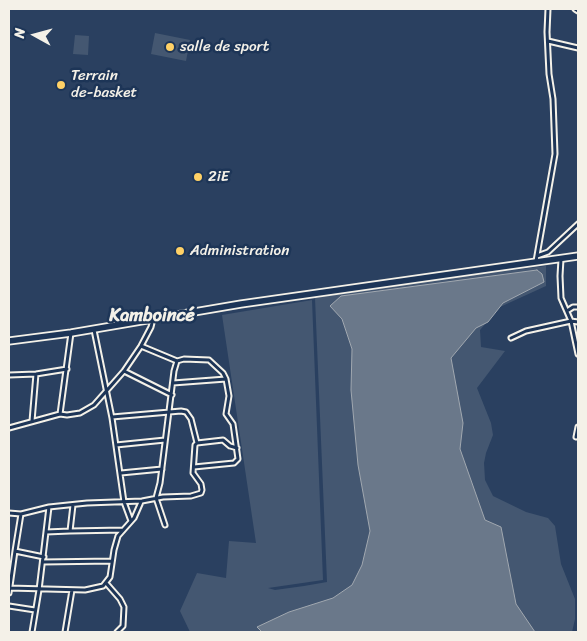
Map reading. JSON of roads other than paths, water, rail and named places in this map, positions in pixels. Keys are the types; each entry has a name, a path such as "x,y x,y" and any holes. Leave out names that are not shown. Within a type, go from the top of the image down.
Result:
{"main road":[{"path":"9,342 537,259 578,256"}],"street":[{"path":"537,259 555,154 553,99 549,74 546,24 548,9"},
{"path":"548,41 578,48"},
{"path":"537,259 548,252 578,224"},
{"path":"561,258 561,298 567,311 578,354"},
{"path":"567,311 578,307"},
{"path":"9,428 60,414 80,413 94,405 124,371 141,346 153,319"},
{"path":"511,338 526,331 578,322"},
{"path":"94,329 112,417 124,502 131,521"},
{"path":"60,414 72,333"},
{"path":"141,346 177,361 184,359 209,360 223,373 226,379 229,396 226,414 233,424 238,459 234,463 194,467"},
{"path":"165,525 156,498 162,469 177,361"},
{"path":"9,375 67,370"},
{"path":"124,371 172,395"},
{"path":"32,421 36,374"},
{"path":"173,383 226,379"},
{"path":"9,513 21,514 49,507 186,497 201,493 202,487 193,475 195,446 197,443 193,423 188,415 182,411 112,417"},
{"path":"576,437 578,427"},
{"path":"116,445 165,440"},
{"path":"197,443 221,440 237,448"},
{"path":"121,473 162,469"},
{"path":"9,588 72,590 92,589 106,584 110,577 115,542 136,516 142,501"},
{"path":"70,531 73,505"},
{"path":"32,632 44,556 49,507"},
{"path":"9,593 21,514"},
{"path":"46,532 123,530"},
{"path":"15,552 44,556"},
{"path":"43,562 112,561"},
{"path":"106,584 120,599 124,607 123,626 117,632"},
{"path":"65,632 72,590"},
{"path":"9,606 35,610"}],"place":[{"name":"salle de sport","path":"170,47"},
{"name":"Terrain de-basket","path":"61,85"},
{"name":"2iE","path":"198,177"},
{"name":"Administration","path":"180,251"}],"district":[{"name":"Kamboincé","path":"152,316"}]}
